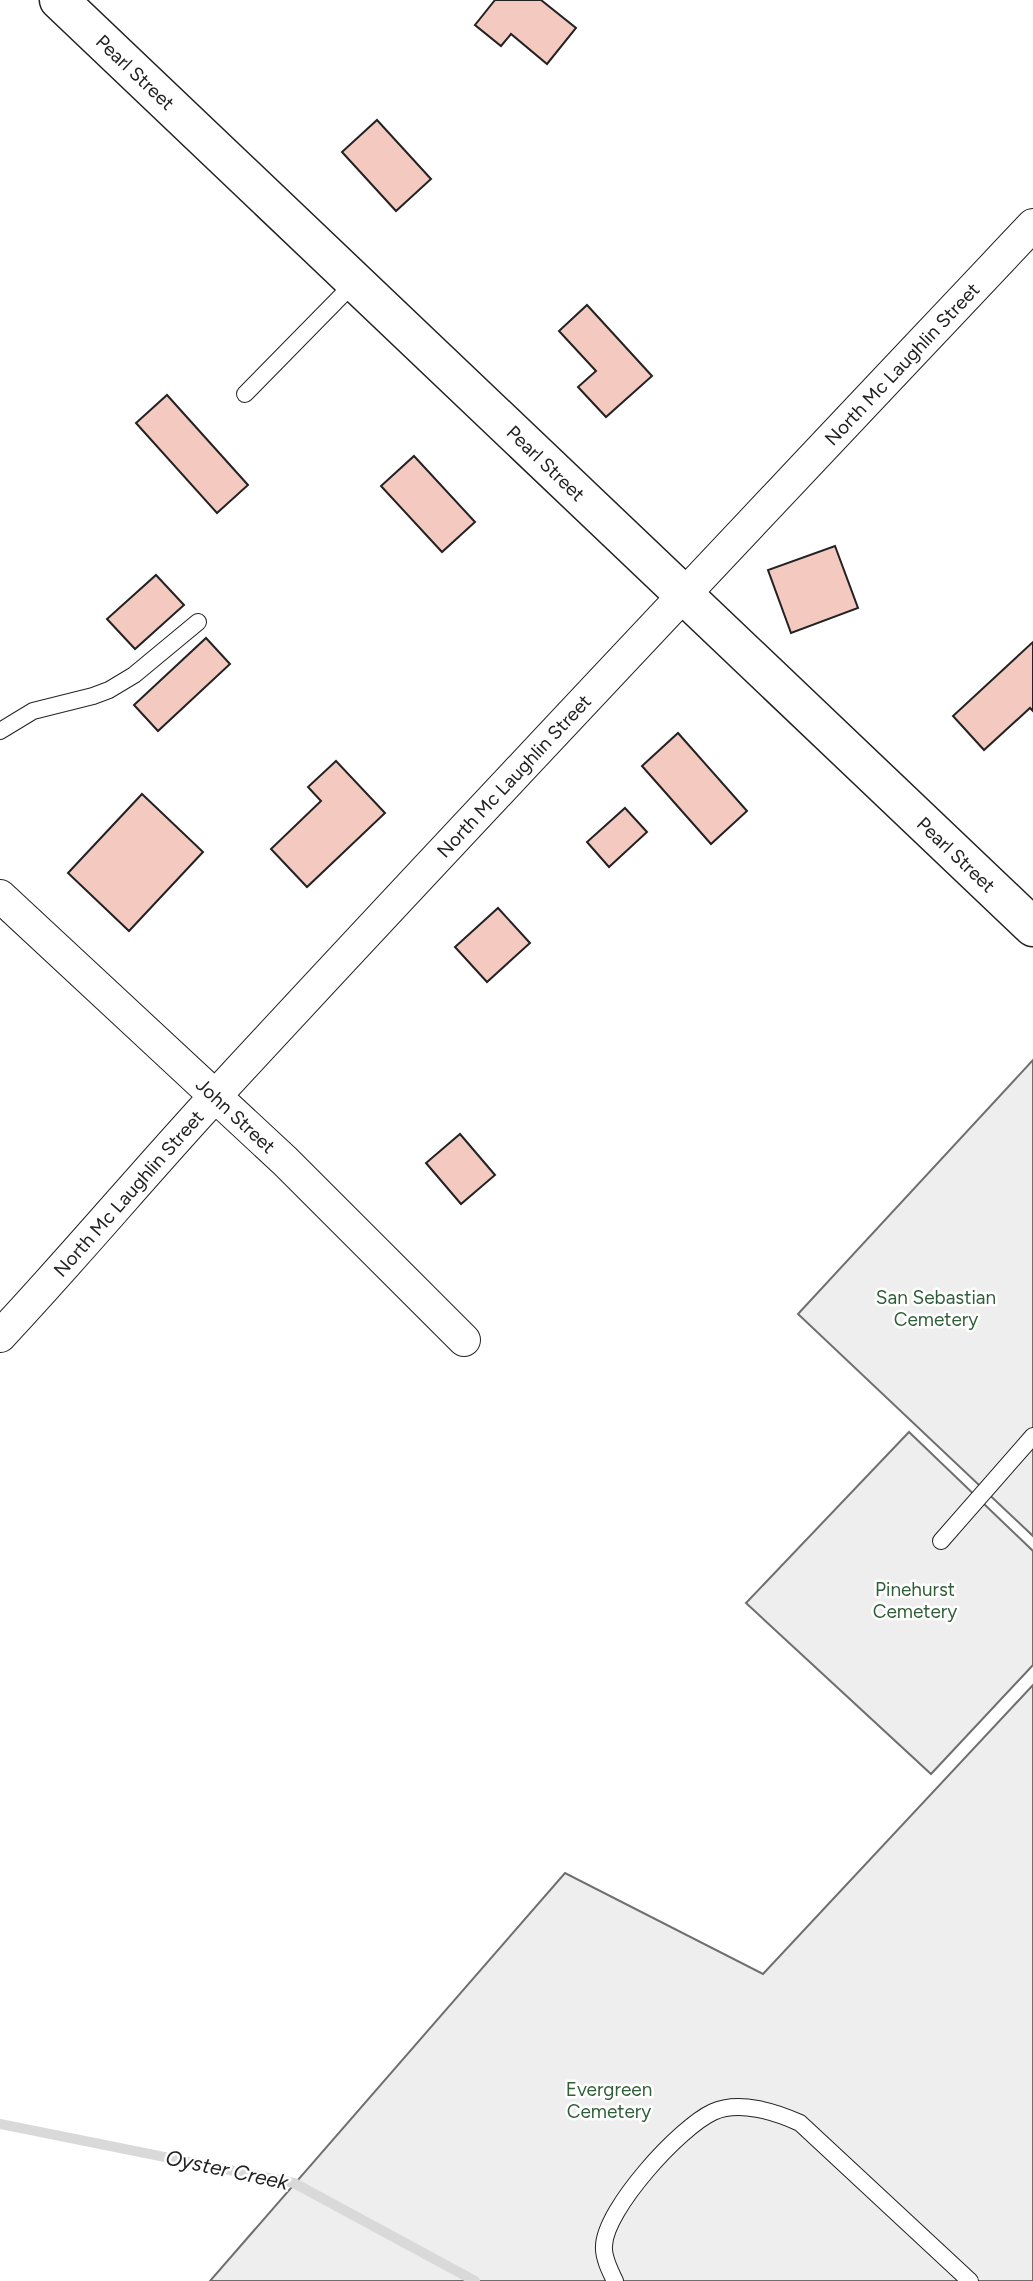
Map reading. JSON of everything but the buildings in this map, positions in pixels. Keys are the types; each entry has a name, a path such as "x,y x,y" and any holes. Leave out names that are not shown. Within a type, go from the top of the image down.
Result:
{"street":[{"name":"Pearl Street","path":"59,0 1033,927"},
{"name":"North Mc Laughlin Street","path":"0,1336 74,1257 215,1097 1033,225"},
{"name":"John Street","path":"0,896 285,1161 464,1340"}],"lane":[{"path":"245,394 356,281"},
{"path":"0,731 33,711 109,690 134,675 198,622"},
{"path":"941,1541 1033,1436"},
{"path":"615,2281 609,2269 604,2246 610,2222 641,2177 675,2139 713,2111 744,2107 775,2112 800,2123 970,2281"}],"green space":[{"name":"San Sebastian Cemetery","path":"1033,1060 1033,1536 798,1314"},
{"name":"Pinehurst Cemetery","path":"909,1432 1033,1551 1033,1665 931,1774 746,1603"},
{"name":"Evergreen Cemetery","path":"1033,1685 1033,2281 210,2281 565,1873 763,1974"}],"waterway":[{"name":"Oyster Creek","path":"0,2124 294,2183 475,2281"}]}
